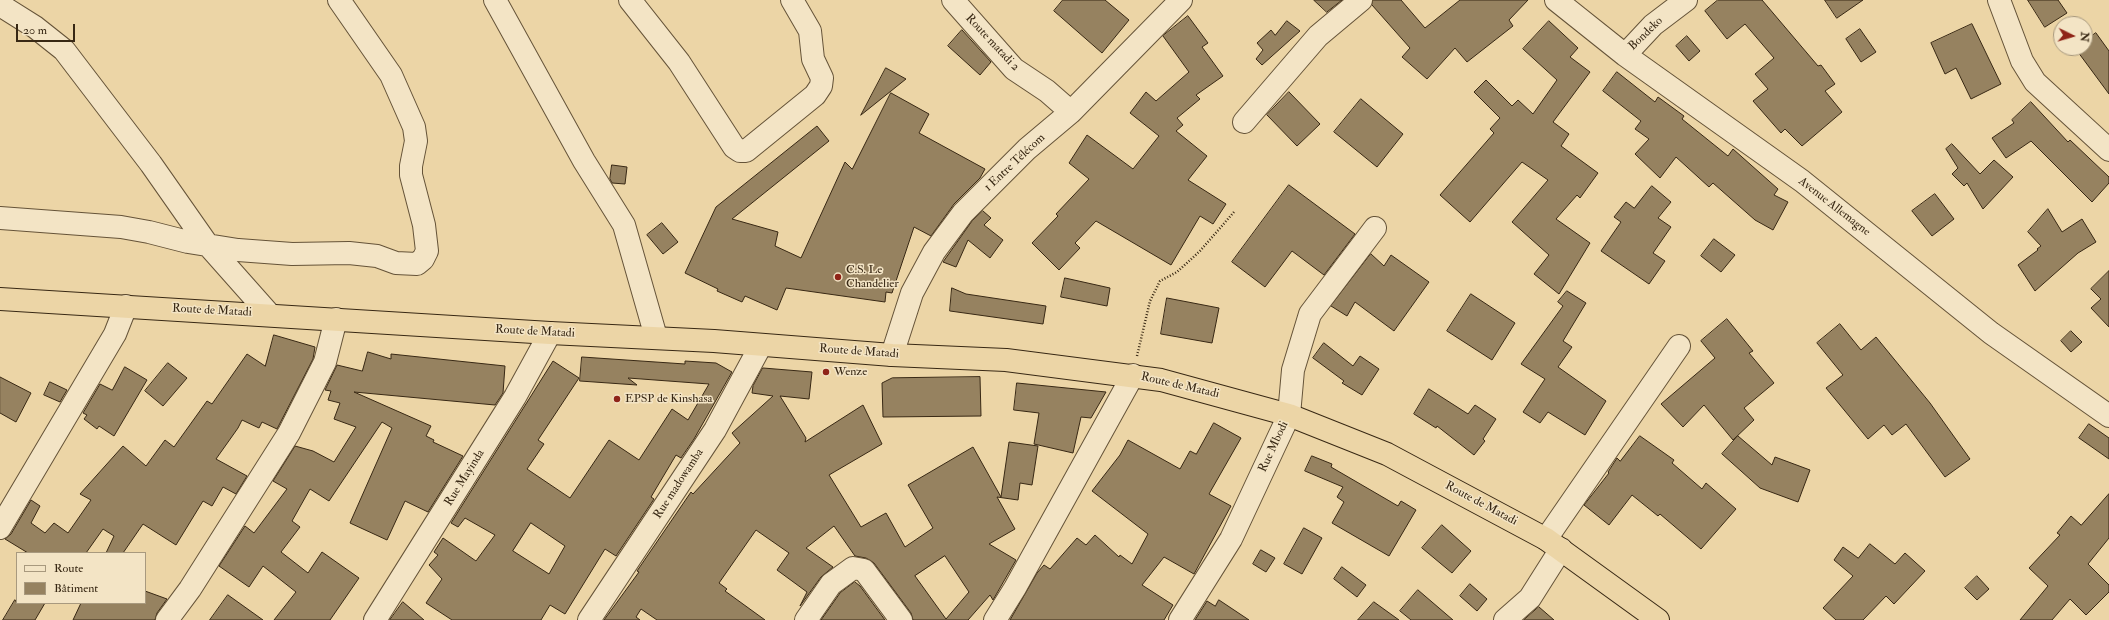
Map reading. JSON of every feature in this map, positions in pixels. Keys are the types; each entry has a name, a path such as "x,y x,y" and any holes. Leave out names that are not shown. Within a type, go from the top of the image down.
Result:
{"highway":[{"name":"Route de Matadi","path":"0,299 550,333 656,337 892,355 1006,360 1133,375 1161,380 1289,416 1387,454 1553,544 1658,620"}],"street":[{"path":"0,218 121,228 149,232 188,242 238,250 284,254 349,253 377,256 396,263 416,264 424,259 427,251 424,225 411,175 416,141 414,127 391,75 339,0"},
{"path":"495,0 584,161 624,225 656,337"},
{"path":"630,0 679,62 734,147 740,151 746,151 815,95 822,86 822,78 813,59 810,31 792,0"},
{"name":"Route matadi 2","path":"953,0 1014,69 1047,91 1071,112"},
{"name":"1 Entre Télécom","path":"892,355 912,293 934,252 963,213 1027,149 1071,112 1181,0"},
{"path":"1244,122 1318,36 1361,0"},
{"name":"Avenue Allemagne","path":"1556,0 1625,55 1802,181 1991,333 2109,416"},
{"name":"Bondeko","path":"1625,55 1653,25 1686,0"},
{"path":"1999,0 2022,61 2035,82 2109,150"},
{"path":"0,4 35,26 64,50 151,164 207,244 270,315"},
{"name":"Rue Mbodi","path":"1180,620 1231,539 1289,416 1293,370 1310,314 1375,228"},
{"path":"0,528 115,334 126,306"},
{"path":"167,620 190,589 289,433 325,362 336,319"},
{"name":"Rue Mayinda","path":"376,620 515,397 550,333"},
{"name":"Rue madowamba","path":"590,620 715,430 761,344"},
{"path":"1505,620 1530,598 1553,544 1679,346"},
{"path":"995,620 1016,588 1133,375"},
{"path":"806,620 831,584 853,568 864,570 901,620"}],"path":[{"path":"1133,375 1150,300 1160,281 1177,272 1200,251 1234,212"}],"building":[{"path":"1063,0 1105,0 1129,20 1102,53 1054,11"},
{"path":"1314,0 1342,0 1327,12"},
{"path":"1373,0 1401,0 1425,28 1460,0 1528,0 1509,20 1513,26 1467,62 1455,48 1427,79 1402,57 1410,48 1372,5"},
{"path":"1718,0 1762,0 1818,66 1821,65 1835,84 1825,91 1842,112 1802,146 1785,129 1781,133 1753,101 1768,89 1755,74 1774,58 1745,24 1727,39 1705,11"},
{"path":"1825,0 1863,0 1837,18"},
{"path":"2028,0 2058,0 2067,13 2062,16 2053,16 2053,22 2045,27"},
{"path":"1188,16 1208,43 1202,47 1223,76 1196,95 1200,99 1177,118 1183,125 1176,131 1207,156 1188,180 1226,204 1213,224 1200,216 1171,265 1096,221 1075,243 1080,248 1059,270 1032,243 1058,216 1056,214 1089,179 1069,163 1087,135 1133,169 1159,136 1130,113 1146,92 1156,101 1189,72 1163,36"},
{"path":"1287,21 1300,31 1262,65 1256,59 1263,50 1257,43 1271,30 1275,35"},
{"path":"1549,21 1578,48 1570,57 1590,72 1553,122 1569,134 1561,146 1598,173 1580,198 1577,195 1556,219 1590,243 1559,294 1534,274 1549,255 1512,222 1548,180 1522,162 1470,222 1440,195 1494,133 1490,129 1500,118 1474,92 1486,80 1512,106 1518,100 1533,114 1557,80 1523,49"},
{"path":"1972,24 2001,84 1971,99 1956,68 1945,74 1931,43"},
{"path":"1860,29 1876,52 1861,62 1846,39"},
{"path":"962,30 991,62 980,75 948,46"},
{"path":"2096,33 2109,51 2109,94 2081,56 2093,56 2093,35"},
{"path":"1687,36 1700,51 1689,61 1676,46"},
{"path":"886,68 906,79 861,115"},
{"path":"1617,72 1655,102 1658,97 1684,116 1682,119 1728,156 1733,149 1778,189 1774,195 1788,202 1773,230 1755,220 1713,183 1709,187 1676,157 1660,178 1635,154 1649,139 1635,129 1641,121 1603,91"},
{"path":"1289,92 1320,124 1297,146 1267,115"},
{"path":"891,93 929,114 919,133 985,169 980,178 954,204 931,236 914,227 892,293 886,292 885,302 786,288 777,310 745,296 742,302 717,291 718,289 685,273 716,207 817,126 829,141 732,219 778,232 775,246 801,258 845,162 852,169"},
{"path":"1361,99 1403,134 1377,167 1334,132"},
{"path":"2031,102 2068,142 2070,140 2109,177 2109,183 2092,202 2031,141 2006,158 1992,138 2014,123 2012,120"},
{"path":"1952,144 1980,174 1994,160 2013,177 1983,209 1967,183 1964,186 1952,174 1958,168 1946,149"},
{"path":"612,165 627,167 625,184 612,183 610,179"},
{"path":"1289,185 1355,234 1324,275 1292,251 1265,287 1232,262"},
{"path":"1652,186 1671,202 1658,218 1671,227 1653,253 1665,261 1649,284 1601,251 1621,222 1614,217 1626,202 1634,208"},
{"path":"1935,194 1954,219 1932,236 1912,211"},
{"path":"2048,209 2062,232 2082,219 2096,242 2078,253 2035,291 2018,265 2041,246 2028,232"},
{"path":"983,211 991,218 984,225 1003,240 990,258 968,240 956,267 943,262 972,221"},
{"path":"662,223 678,242 663,254 647,235"},
{"path":"1714,239 1735,255 1721,272 1701,256"},
{"path":"1371,254 1384,266 1391,255 1429,282 1394,331 1355,302 1347,316 1331,306"},
{"path":"2109,271 2109,327 2091,308 2101,299 2091,289"},
{"path":"1065,278 1110,288 1107,306 1061,297"},
{"path":"952,288 966,294 1046,306 1043,324 950,311"},
{"path":"1567,291 1586,303 1563,341 1572,347 1558,367 1606,401 1585,435 1548,412 1540,423 1523,412 1545,379 1521,364 1563,306 1558,302"},
{"path":"1471,294 1515,323 1492,360 1447,331"},
{"path":"1167,298 1219,308 1212,343 1161,334"},
{"path":"1727,319 1753,351 1749,353 1774,383 1744,408 1754,420 1733,440 1704,405 1683,427 1661,404 1715,358 1701,341"},
{"path":"1840,324 1861,350 1876,337 1930,403 1970,459 1945,477 1906,424 1892,435 1884,425 1868,439 1826,388 1843,375 1817,343"},
{"path":"2071,331 2082,342 2071,352 2061,341"},
{"path":"274,335 315,347 313,359 277,429 262,422 259,428 242,420 216,459 247,476 236,494 223,487 212,506 203,501 176,545 143,524 124,552 106,552 114,536 103,529 87,552 26,552 5,539 11,534 31,500 40,506 31,523 45,533 54,523 68,533 91,500 80,494 123,446 146,466 165,440 174,447 207,401 212,404 247,354 265,366"},
{"path":"1324,343 1353,366 1360,356 1379,369 1362,395 1342,383 1344,381 1313,358"},
{"path":"368,352 391,359 391,354 505,366 503,393 495,405 354,392 431,426 426,436 434,440 433,442 463,456 428,512 405,501 387,540 350,523 392,428 382,422 329,501 310,489 292,521 300,527 281,552 308,573 322,552 359,578 330,620 274,620 296,592 263,566 249,587 219,566 245,526 254,533 287,489 273,481 295,446 313,451 334,462 356,427 334,419 340,403 328,400 331,391 325,390 337,365 362,371"},
{"path":"582,357 685,364 685,361 716,363 732,372 694,439 681,458 676,455 651,497 654,499 616,556 605,549 565,614 550,605 541,620 452,620 426,603 442,579 429,565 438,555 434,552 443,538 476,561 495,535 465,518 458,527 451,523 553,361 579,378 538,440 544,444 527,469 570,498 609,440 639,460 672,409 688,420 709,384 628,378 637,385 580,381","holes":["531,523 565,546 549,574 513,551"]},
{"path":"168,363 187,378 163,406 145,391"},
{"path":"125,367 147,380 114,436 99,426 97,429 84,419 87,415 83,413 100,384 112,390"},
{"path":"763,368 812,372 809,399 780,396 806,438 805,442 863,405 882,444 829,475 861,527 886,513 905,547 933,528 908,485 973,447 1001,497 1009,442 1038,446 1032,485 1020,483 1018,500 997,497 1015,529 989,544 1016,560 993,600 990,595 968,620 913,620 911,613 874,563 866,558 855,556 834,526 806,548 833,567 821,577 800,606 807,592 777,570 789,553 756,530 719,583 727,589 725,591 765,620 657,620 641,609 636,617 640,620 604,620 639,572 637,571 691,492 693,494 740,443 732,433 773,396 752,393 753,386","holes":["945,556 969,592 946,619 915,576"]},
{"path":"0,377 31,393 16,422 0,413"},
{"path":"980,377 981,416 883,417 882,383 892,378"},
{"path":"50,382 67,390 60,402 44,395"},
{"path":"1017,383 1106,392 1091,418 1081,417 1073,453 1034,444 1039,413 1014,410"},
{"path":"1429,389 1468,414 1475,405 1496,419 1483,439 1485,441 1474,455 1437,426 1436,428 1414,414"},
{"path":"1214,423 1241,438 1209,494 1231,506 1194,574 1164,557 1142,585 1173,605 1164,620 1010,620 1037,573 1044,565 1050,569 1077,538 1086,545 1095,535 1119,557 1120,555 1132,564 1148,534 1092,491 1120,455 1128,440 1180,469 1190,451 1196,454"},
{"path":"2089,424 2109,438 2109,459 2079,438"},
{"path":"1640,436 1674,460 1672,463 1702,489 1706,483 1736,509 1701,549 1660,514 1658,516 1632,495 1609,525 1584,505 1609,473 1608,472 1617,458 1620,461"},
{"path":"1738,436 1772,465 1775,457 1810,470 1798,502 1760,488 1722,454"},
{"path":"1312,456 1332,464 1331,467 1398,506 1401,501 1416,510 1389,556 1332,523 1344,502 1337,497 1343,487 1305,471"},
{"path":"2109,494 2109,538 2088,564 2109,585 2109,592 2086,615 2070,599 2052,620 2020,620 2048,586 2029,568 2060,535 2057,533 2071,516 2081,525"},
{"path":"1442,525 1471,551 1452,573 1422,548"},
{"path":"1304,528 1322,538 1302,574 1284,564"},
{"path":"1870,544 1895,564 1905,553 1925,571 1894,604 1886,596 1863,620 1836,620 1823,608 1853,576 1834,560 1843,547 1858,558"},
{"path":"1261,550 1275,558 1266,572 1253,564"},
{"path":"1342,567 1366,585 1357,597 1334,579"},
{"path":"1977,576 1989,589 1977,600 1965,588"},
{"path":"855,582 860,586 885,620 821,620 840,593"},
{"path":"1470,584 1487,599 1477,611 1460,596"},
{"path":"1418,590 1453,620 1411,620 1400,611"},
{"path":"146,591 167,599 157,613 155,620 73,620 81,604 146,604"},
{"path":"228,595 263,620 210,620"},
{"path":"15,600 16,604 44,604 35,620 3,620"},
{"path":"1219,600 1249,620 1195,620 1207,601 1215,606"},
{"path":"403,602 424,620 390,620"},
{"path":"1374,602 1399,620 1358,620"},
{"path":"1539,607 1554,620 1524,620"}],"place":[{"name":"C.S. Le Chandelier","path":"838,277"},
{"name":"Wenze","path":"826,372"},
{"name":"EPSP de Kinshasa","path":"617,399"}]}
